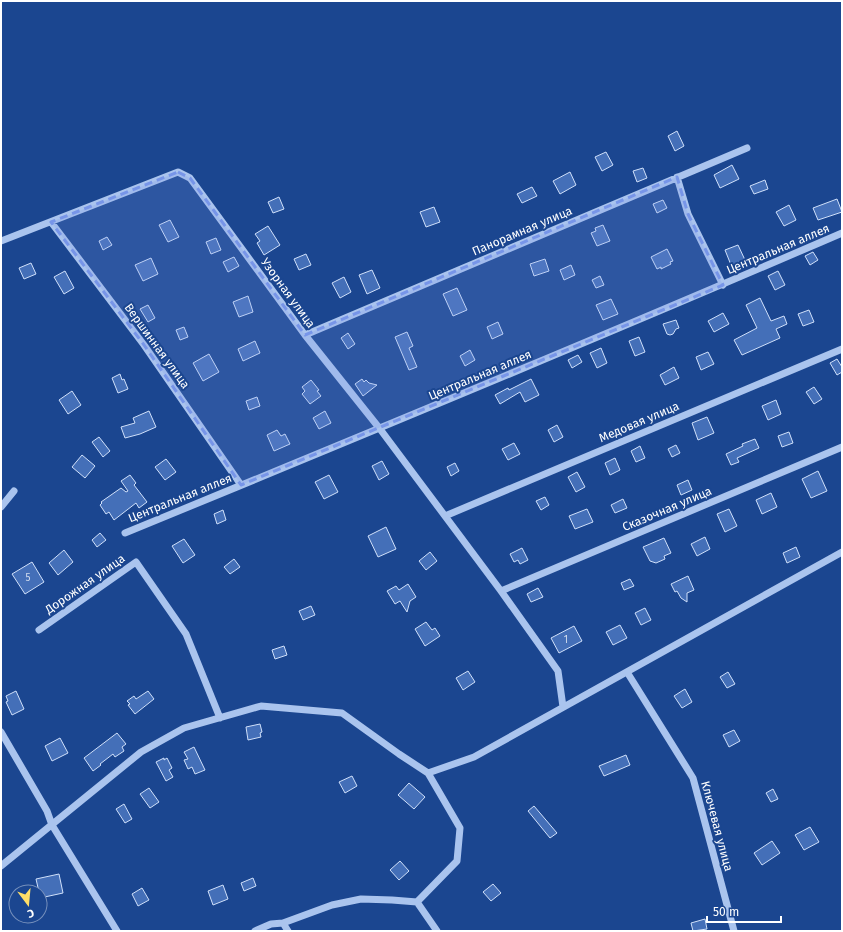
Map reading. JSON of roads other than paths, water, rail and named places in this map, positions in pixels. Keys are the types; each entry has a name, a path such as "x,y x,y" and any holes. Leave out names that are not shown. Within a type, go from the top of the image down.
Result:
{"street":[{"name":"Панорамная улица","path":"305,335 747,148"},
{"name":"Узорная улица","path":"51,222 178,172 190,178 305,335 380,429 502,591 558,671 563,707"},
{"path":"677,177 688,214 723,285"},
{"path":"1,241 51,222"},
{"name":"Вершинная улица","path":"51,222 144,345 241,486"},
{"name":"Центральная аллея","path":"125,533 380,429 723,285 842,233"},
{"name":"Медовая улица","path":"445,516 842,349"},
{"name":"Сказочная улица","path":"502,591 842,447"},
{"path":"1,507 14,491"},
{"path":"428,773 474,757 842,552"},
{"name":"Дорожная улица","path":"39,630 136,562 186,634 220,718"},
{"name":"Ключевая улица","path":"627,672 692,778 734,931"},
{"path":"1,866 141,752 184,728 261,706 342,713 428,773 460,828 456,861 417,902"},
{"path":"1,732 47,811 52,825 117,931"},
{"path":"255,931 272,924 283,923 332,905 361,900 417,902"},
{"path":"417,902 437,931"},
{"path":"283,923 288,931"}]}
